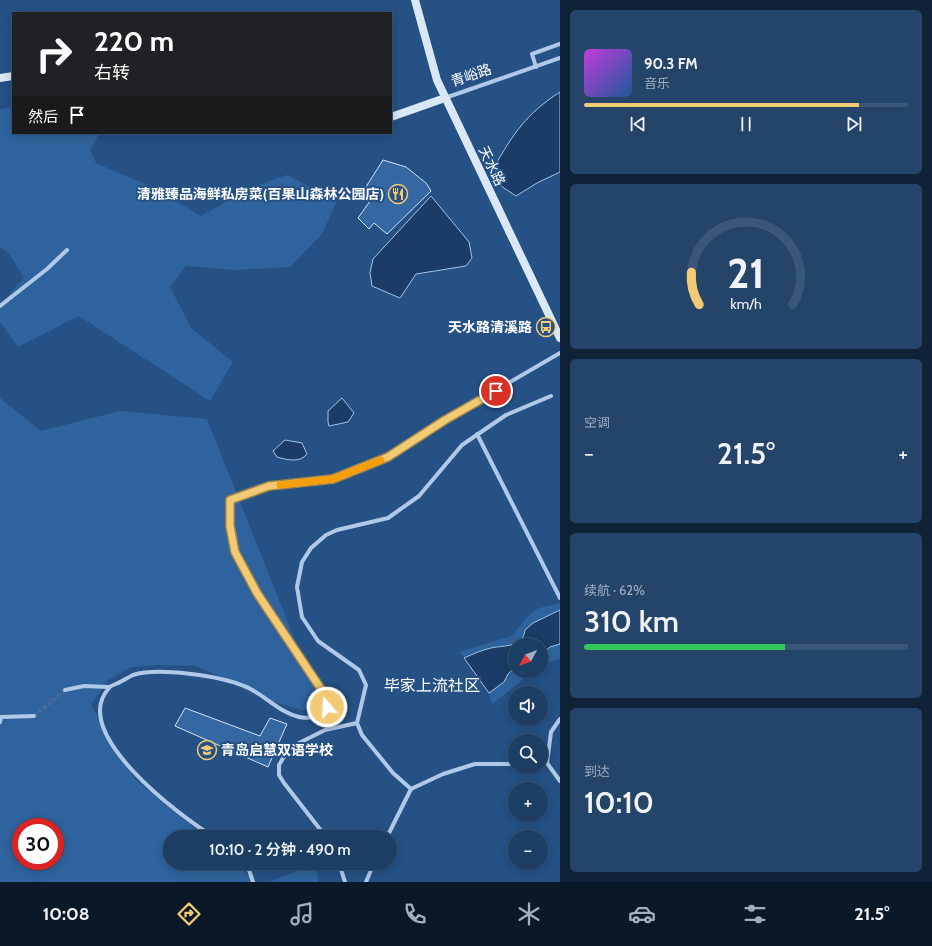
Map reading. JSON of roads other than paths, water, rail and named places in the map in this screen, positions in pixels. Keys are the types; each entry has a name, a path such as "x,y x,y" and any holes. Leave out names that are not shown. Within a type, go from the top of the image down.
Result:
{"street":[{"name":"天水路","path":"415,0 437,80 560,338"},
{"path":"536,67 532,54 560,44"},
{"name":"青峪路","path":"392,117 560,58"},
{"path":"0,78 12,76"},
{"path":"0,306 47,269 67,250"},
{"path":"64,690 84,686 109,687 133,675 148,673 201,676 242,685 261,694 286,712 299,717 316,716 324,712 328,701 325,695 257,593 235,552 230,526 230,500 269,486 333,479 388,457 445,420 560,353"},
{"path":"411,789 393,773 362,734 357,723 366,685 359,670 327,649 318,641 305,623 299,608 297,586 302,562 311,548 326,535 337,530 388,518 419,496 462,445 506,415 551,396"},
{"path":"477,434 560,598"},
{"path":"109,687 101,704 100,712 106,732 117,753 144,783 203,830"},
{"path":"0,722 1,716 34,716"},
{"path":"548,753 550,732 560,719"},
{"path":"321,830 284,783 279,775 279,765 289,748 325,730 357,723"},
{"path":"390,830 411,789 443,774 475,764 508,764"},
{"path":"548,764 560,781"},
{"path":"249,870 253,882"},
{"path":"341,870 344,882"},
{"path":"366,882 371,870"}],"tunnel":[{"path":"34,716 65,690"}],"place":[{"name":"清雅臻品海鲜私房菜(百果山森林公园店)","path":"398,194"},
{"name":"天水路清溪路","path":"546,327"},
{"name":"青岛启慧双语学校","path":"207,750"}],"district":[{"name":"毕家上流社区","path":"432,685"}]}
